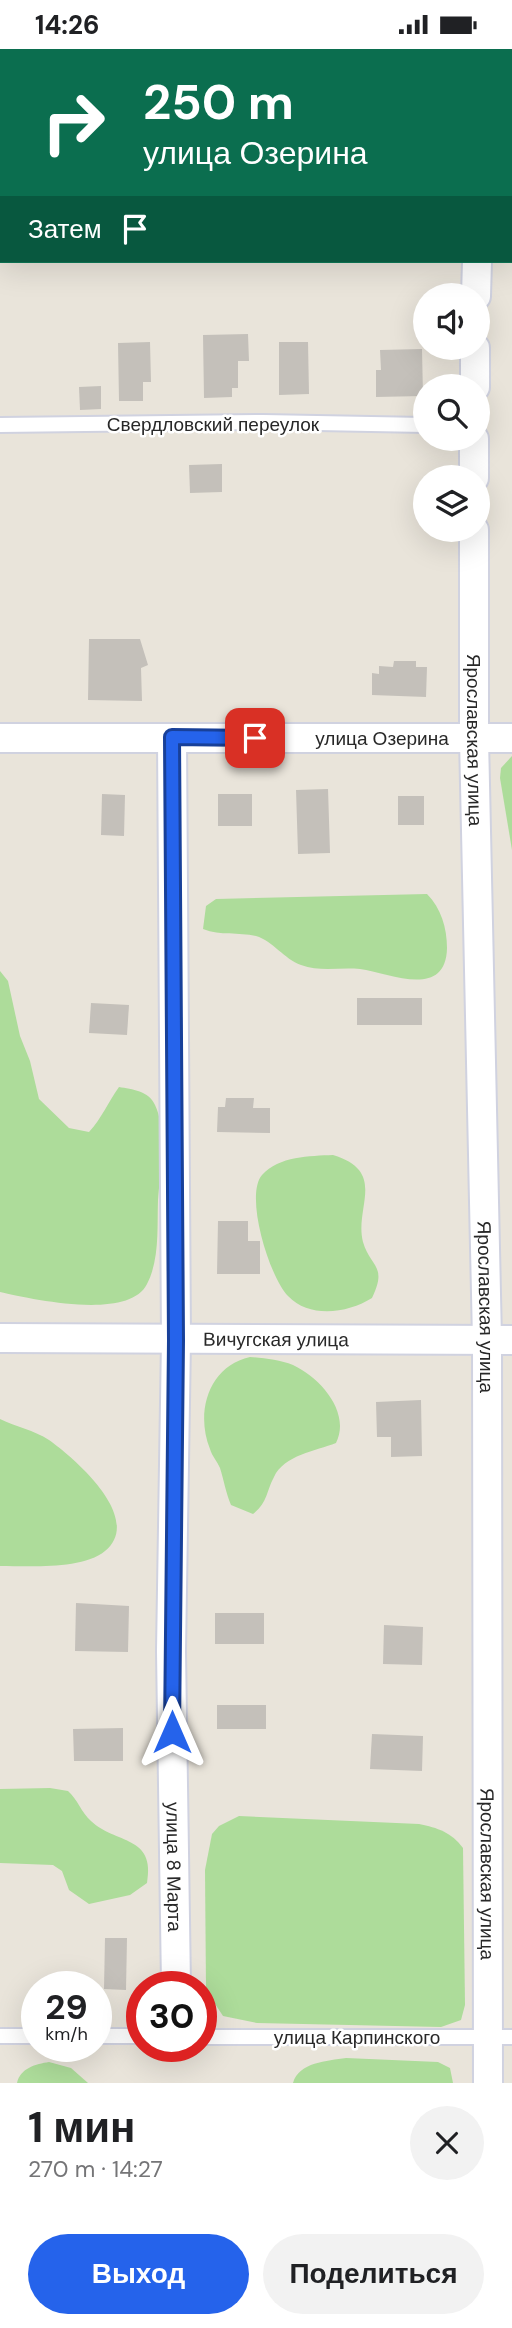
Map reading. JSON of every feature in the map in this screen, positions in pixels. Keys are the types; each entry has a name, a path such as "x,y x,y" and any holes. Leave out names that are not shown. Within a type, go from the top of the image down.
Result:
{"street":[{"path":"477,263 477,283"},
{"name":"Ярославская улица","path":"474,542 474,738 500,1340 500,2037 488,2083"},
{"name":"улица 8 Марта","path":"172,737 176,1340 171,1651 176,1971"},
{"name":"улица Озерина","path":"0,738 512,738"},
{"name":"Вичугская улица","path":"0,1338 500,1340"}],"lane":[{"name":"Свердловский переулок","path":"0,425 263,422 413,425"},
{"path":"0,2036 21,2036"},
{"name":"улица Карпинского","path":"217,2037 500,2037"}],"green space":[{"path":"512,756 512,850 500,778 501,768"},
{"path":"427,894 442,919 447,948 444,964 437,974 427,979 400,978 360,969 308,967 289,959 256,936 203,929 206,906 216,899"},
{"path":"0,971 8,981 20,1036 30,1061 39,1099 69,1128 89,1132 119,1087 144,1094 155,1105 162,1139 156,1254 147,1284 137,1295 121,1302 78,1305 0,1292"},
{"path":"333,1155 350,1162 360,1171 364,1181 361,1229 363,1242 376,1267 378,1279 372,1298 341,1310 318,1311 297,1303 288,1296 274,1272 258,1218 257,1185 262,1175 277,1164 295,1158"},
{"path":"250,1357 293,1365 314,1378 331,1398 340,1420 336,1443 301,1455 285,1464 274,1477 266,1497 253,1514 231,1505 220,1468 210,1449 204,1420 205,1406 215,1380 236,1362"},
{"path":"0,1419 49,1440 74,1460 101,1490 117,1522 115,1537 105,1551 95,1557 69,1564 0,1566"},
{"path":"50,1788 68,1791 91,1821 140,1848 148,1867 147,1883 130,1895 89,1904 69,1890 62,1871 53,1865 0,1863 0,1789"},
{"path":"239,1816 419,1824 438,1829 454,1838 463,1848 465,2005 461,2020 441,2027 257,2023 223,2016 217,2007 217,1971 206,1971 205,1870 212,1834 219,1826"},
{"path":"346,2058 438,2062 450,2068 453,2083 293,2083 296,2076 307,2067"},
{"path":"49,2062 71,2068 88,2083 17,2083 25,2070"}],"building":[{"path":"248,334 249,361 238,361 238,388 232,388 232,397 204,398 203,335"},
{"path":"150,342 151,382 143,382 143,401 119,401 118,343"},
{"path":"279,342 308,342 309,394 279,395"},
{"path":"413,349 413,360 422,360 423,374 413,374 413,396 376,397 376,370 381,370 380,350"},
{"path":"101,386 101,409 80,410 79,387"},
{"path":"222,464 222,492 190,493 189,465"},
{"path":"89,639 140,639 148,665 141,668 142,701 88,700"},
{"path":"394,661 416,661 416,667 427,667 426,697 372,695 372,673 379,674 379,666 393,667"},
{"path":"328,789 330,853 298,854 296,790"},
{"path":"102,794 125,795 124,836 101,835"},
{"path":"218,794 252,794 252,826 218,826"},
{"path":"398,796 424,796 424,825 398,825"},
{"path":"357,998 422,998 422,1025 357,1025"},
{"path":"91,1003 129,1005 127,1035 89,1033"},
{"path":"226,1098 254,1098 253,1108 270,1108 270,1133 217,1132 218,1107 225,1107"},
{"path":"218,1221 248,1221 248,1241 260,1241 260,1274 217,1274"},
{"path":"421,1400 422,1456 391,1457 391,1437 377,1437 376,1402"},
{"path":"76,1603 129,1606 128,1652 75,1651"},
{"path":"215,1613 264,1613 264,1644 215,1644"},
{"path":"384,1625 423,1627 422,1665 383,1664"},
{"path":"217,1705 266,1705 266,1729 217,1729"},
{"path":"123,1728 123,1761 74,1761 73,1729"},
{"path":"372,1734 423,1736 422,1771 370,1769"},
{"path":"105,1938 127,1938 126,1990 112,1989 112,1971 104,1971"}],"route":[{"path":"172,1732 176,1340 172,737 255,738"}]}
